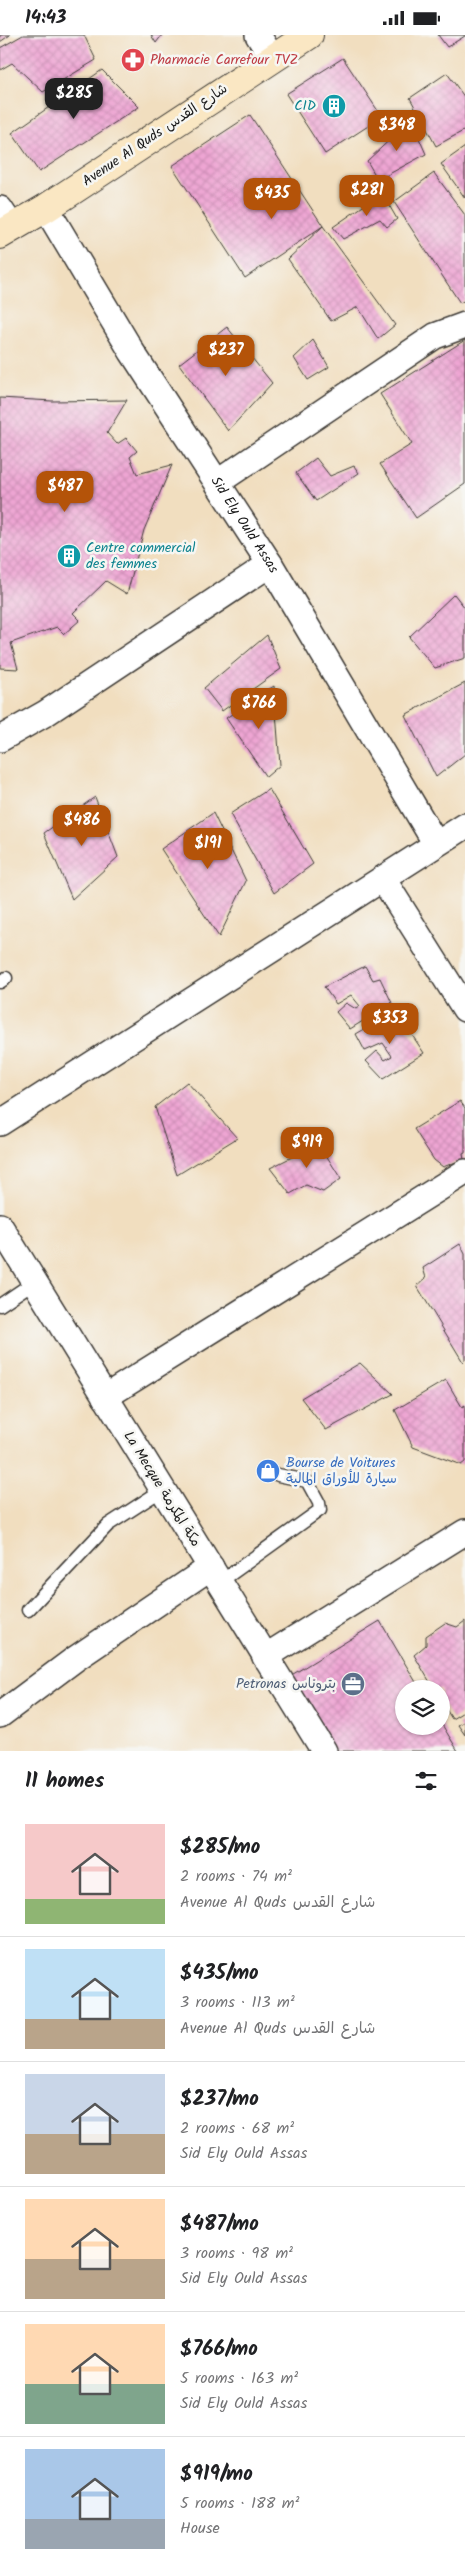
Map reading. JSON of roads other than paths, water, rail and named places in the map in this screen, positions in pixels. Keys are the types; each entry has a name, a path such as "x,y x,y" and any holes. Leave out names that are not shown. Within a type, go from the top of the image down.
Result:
{"street":[{"path":"258,35 272,58"},
{"name":"Avenue Al Quds شارع القدس","path":"4,224 46,208 309,35"},
{"name":"Sid Ely Ould Assas","path":"46,208 132,352 270,565 436,845"},
{"path":"218,483 436,336 465,325"},
{"path":"0,739 46,713 270,565"},
{"path":"0,1123 465,827"},
{"path":"383,879 465,1009"},
{"path":"105,1397 465,1171"},
{"name":"La Mecque مكة المكرمة","path":"0,1227 324,1751"},
{"path":"265,1657 465,1532"},
{"path":"0,1715 75,1659 215,1575"}],"lane":[{"path":"0,1305 34,1282"},
{"path":"215,1575 320,1510 319,1503 307,1481 278,1475"},
{"path":"28,1611 108,1525 162,1490"}],"place":[{"name":"Pharmacie Carrefour TVZ","path":"133,60"},
{"name":"CID","path":"334,106"},
{"name":"Centre commercial des femmes","path":"69,556"},
{"name":"Bourse de Voitures سيارة للأوراق المالية","path":"268,1471"},
{"name":"Petronas بتروناس","path":"353,1684"}]}
